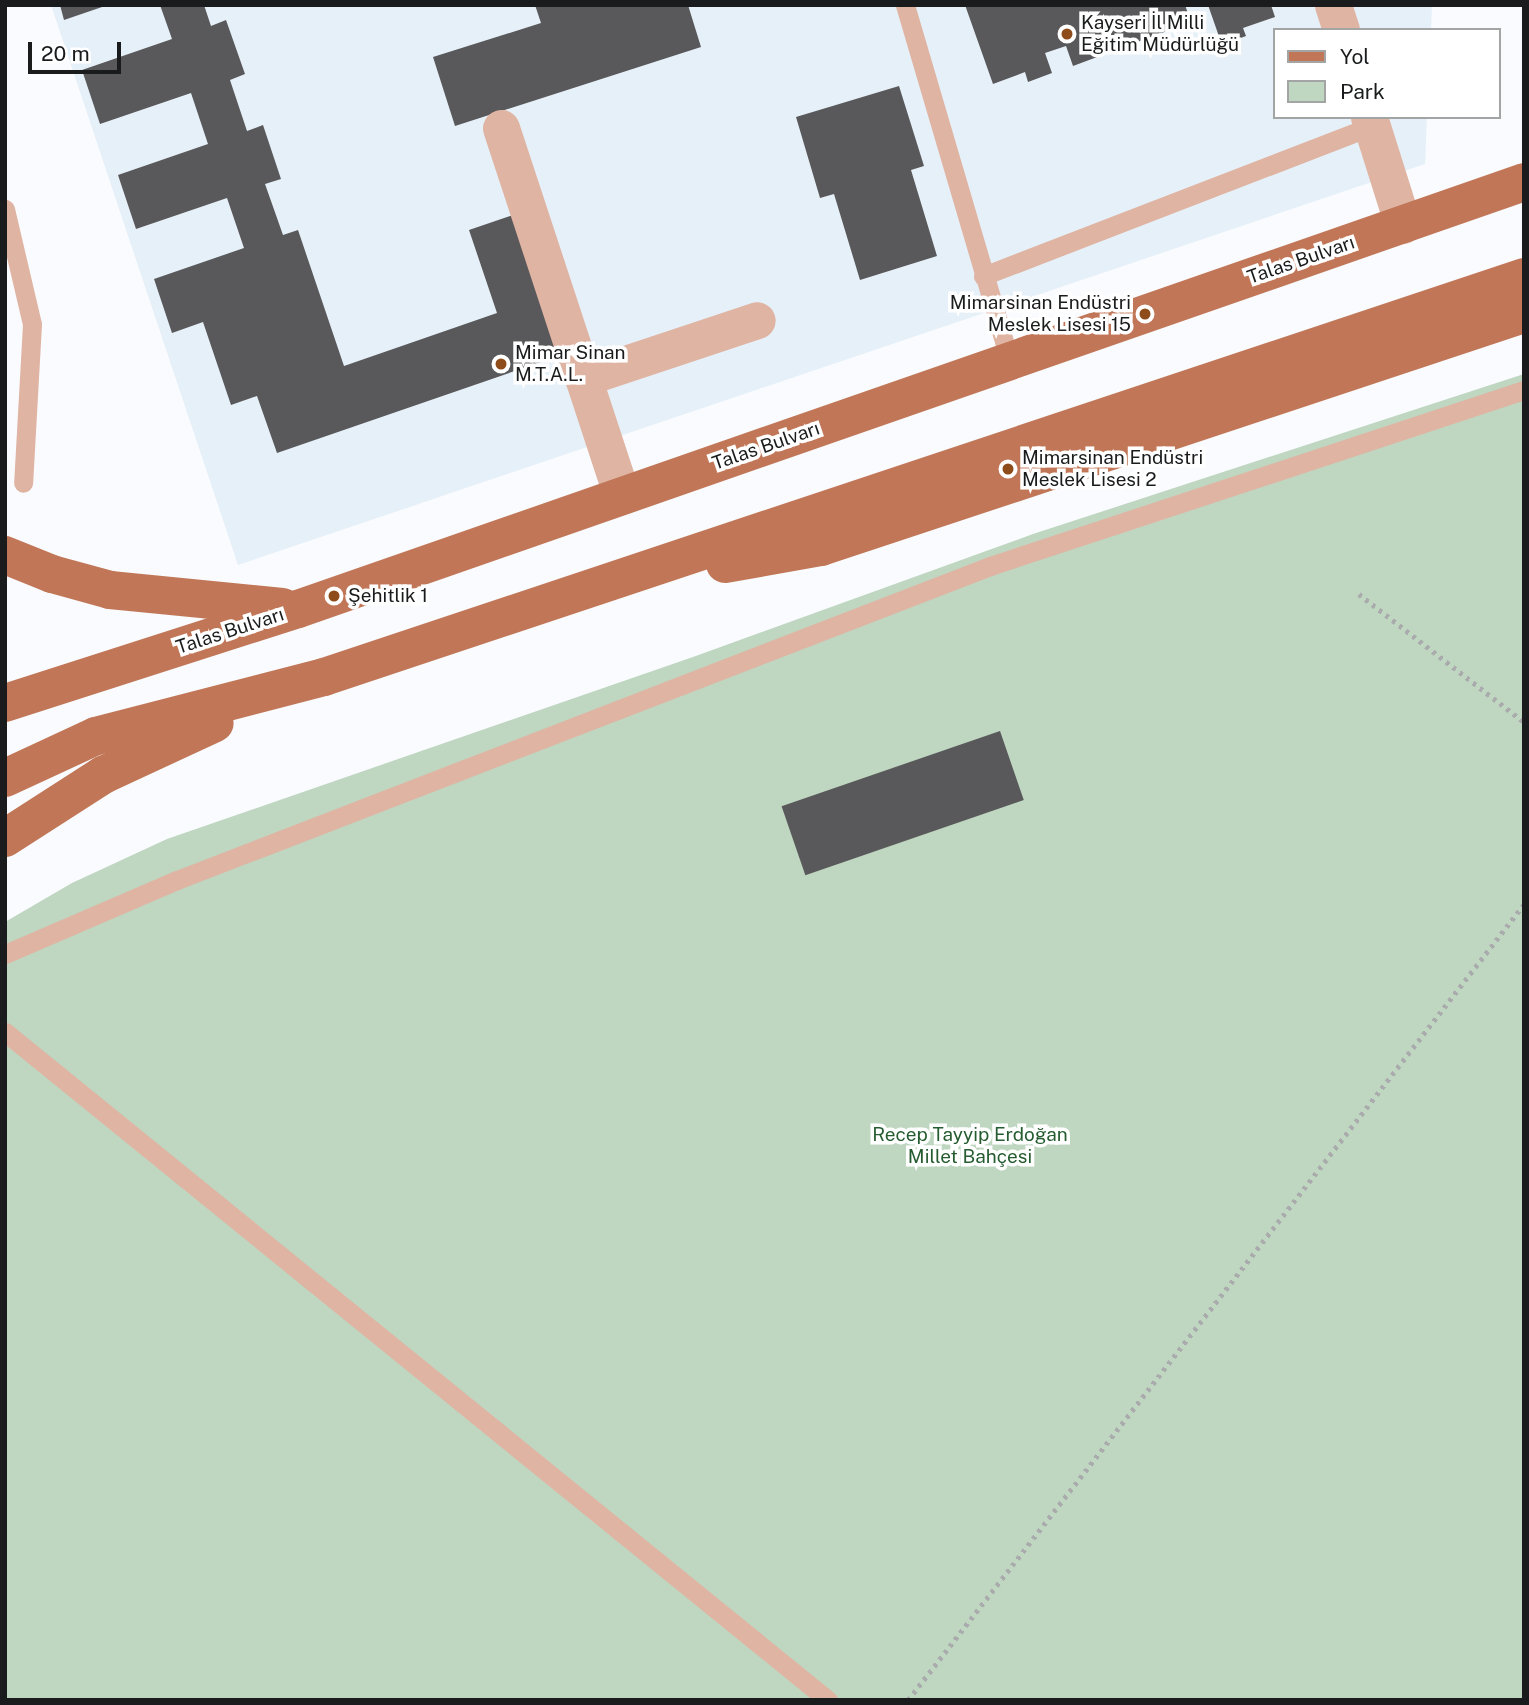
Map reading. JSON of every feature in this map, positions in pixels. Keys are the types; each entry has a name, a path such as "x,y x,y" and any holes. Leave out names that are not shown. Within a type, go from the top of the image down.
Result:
{"main road":[{"name":"Talas Bulvarı","path":"5,702 298,609 1524,182"},
{"path":"5,778 96,736 299,684 1524,277"},
{"path":"595,587 821,547 1524,314"},
{"path":"5,555 52,573 110,590 298,609"},
{"path":"5,838 103,775 299,684"}],"street":[{"path":"1333,5 1340,28"},
{"path":"1370,122 1403,225"},
{"path":"501,128 622,496"},
{"path":"583,378 757,320"}],"lane":[{"path":"905,5 1010,361"},
{"path":"984,276 1370,122"},
{"path":"5,209 32,324 23,483"},
{"path":"5,954 177,880 990,565 1524,390"},
{"path":"5,1032 828,1700"}],"path":[{"path":"1359,594 1524,722"},
{"path":"908,1700 1524,904"}],"shaded area":[{"name":"Mimar Sinan M.T.A.L.","path":"51,5 1432,5 1431,28 1274,28 1274,119 1427,119 1425,164 238,565"}],"green space":[{"name":"Recep Tayyip Erdoğan Millet Bahçesi","path":"1524,374 1524,1700 5,1700 5,922 72,883 167,839 693,657 1033,534"}],"building":[{"path":"60,5 105,5 105,6 64,20"},
{"path":"160,5 204,5 211,26 226,20 245,74 230,80 247,131 263,125 281,179 265,184 283,235 298,230 344,366 497,313 469,230 516,214 564,354 277,453 257,396 231,405 203,322 172,333 154,279 244,248 227,198 136,229 118,175 208,144 191,93 100,124 82,70 172,39"},
{"path":"535,5 688,5 701,47 455,126 433,57 541,23"},
{"name":"Kayseri İl Milli Eğitim Müdürlüğü","path":"965,5 1185,5 1191,22 1073,66 1066,46 1045,53 1052,73 1028,82 1025,72 993,84"},
{"name":"Kayseri İl Milli Eğitim Müdürlüğü","path":"1208,5 1271,5 1275,17 1243,28 1246,36 1222,45"},
{"path":"899,86 924,166 911,170 937,256 860,280 834,194 820,198 796,117"},
{"path":"1000,731 1024,800 805,875 782,806"}],"place":[{"name":"Kayseri İl Milli Eğitim Müdürlüğü","path":"1067,34"},
{"name":"Mimarsinan Endüstri Meslek Lisesi 15","path":"1145,314"},
{"name":"Mimar Sinan M.T.A.L.","path":"501,364"},
{"name":"Mimarsinan Endüstri Meslek Lisesi 2","path":"1008,469"},
{"name":"Şehitlik 1","path":"334,596"}]}
